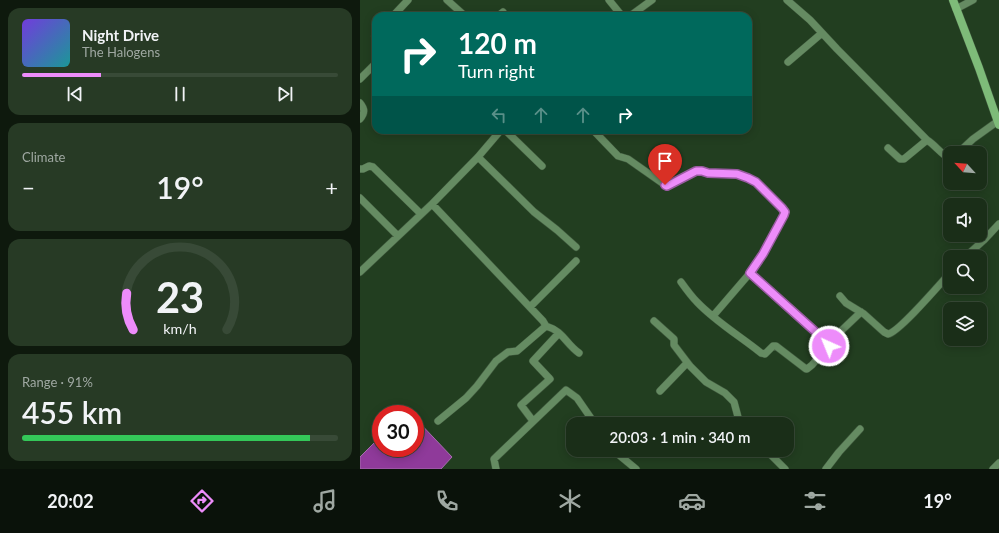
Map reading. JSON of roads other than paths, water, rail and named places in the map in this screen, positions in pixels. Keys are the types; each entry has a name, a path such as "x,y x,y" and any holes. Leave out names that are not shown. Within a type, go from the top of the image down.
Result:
{"street":[{"path":"397,12 408,0"},
{"path":"609,0 619,12"},
{"path":"636,12 652,0"},
{"path":"788,0 810,20 928,141 943,154"},
{"path":"953,0 998,123 973,139 966,146"},
{"path":"956,9 973,0"},
{"path":"450,1 461,12"},
{"path":"788,62 822,33"},
{"path":"360,78 372,67"},
{"path":"360,103 364,113 360,119"},
{"path":"360,272 432,204 478,157 498,134"},
{"path":"509,134 542,166"},
{"path":"597,134 618,156 628,159 667,186 696,171 742,175 756,182 785,212 766,248 750,273 713,316"},
{"path":"888,148 900,159 904,159 925,141 928,141"},
{"path":"478,157 534,212 576,247"},
{"path":"360,169 369,166 373,167 421,214"},
{"path":"360,198 398,236"},
{"path":"432,204 530,307 546,326 559,333 579,353"},
{"path":"973,250 999,224"},
{"path":"530,307 576,261"},
{"path":"750,273 830,344"},
{"path":"840,296 846,303 861,312 884,332 892,334 943,281"},
{"path":"681,282 696,301 725,327 762,353 765,354 773,346 776,346 806,369 812,365 842,330 861,312"},
{"path":"654,321 674,339 674,345 687,363 706,382 725,393 734,402 738,417"},
{"path":"438,421 466,398 500,358 508,352 518,351 546,326"},
{"path":"533,421 521,405 550,380 533,361 559,333"},
{"path":"660,391 687,363"},
{"path":"496,469 494,459 566,390 577,398 590,417"},
{"path":"826,469 860,429"},
{"path":"621,457 636,469"},
{"path":"773,457 785,469"},
{"path":"993,469 999,463"}]}
